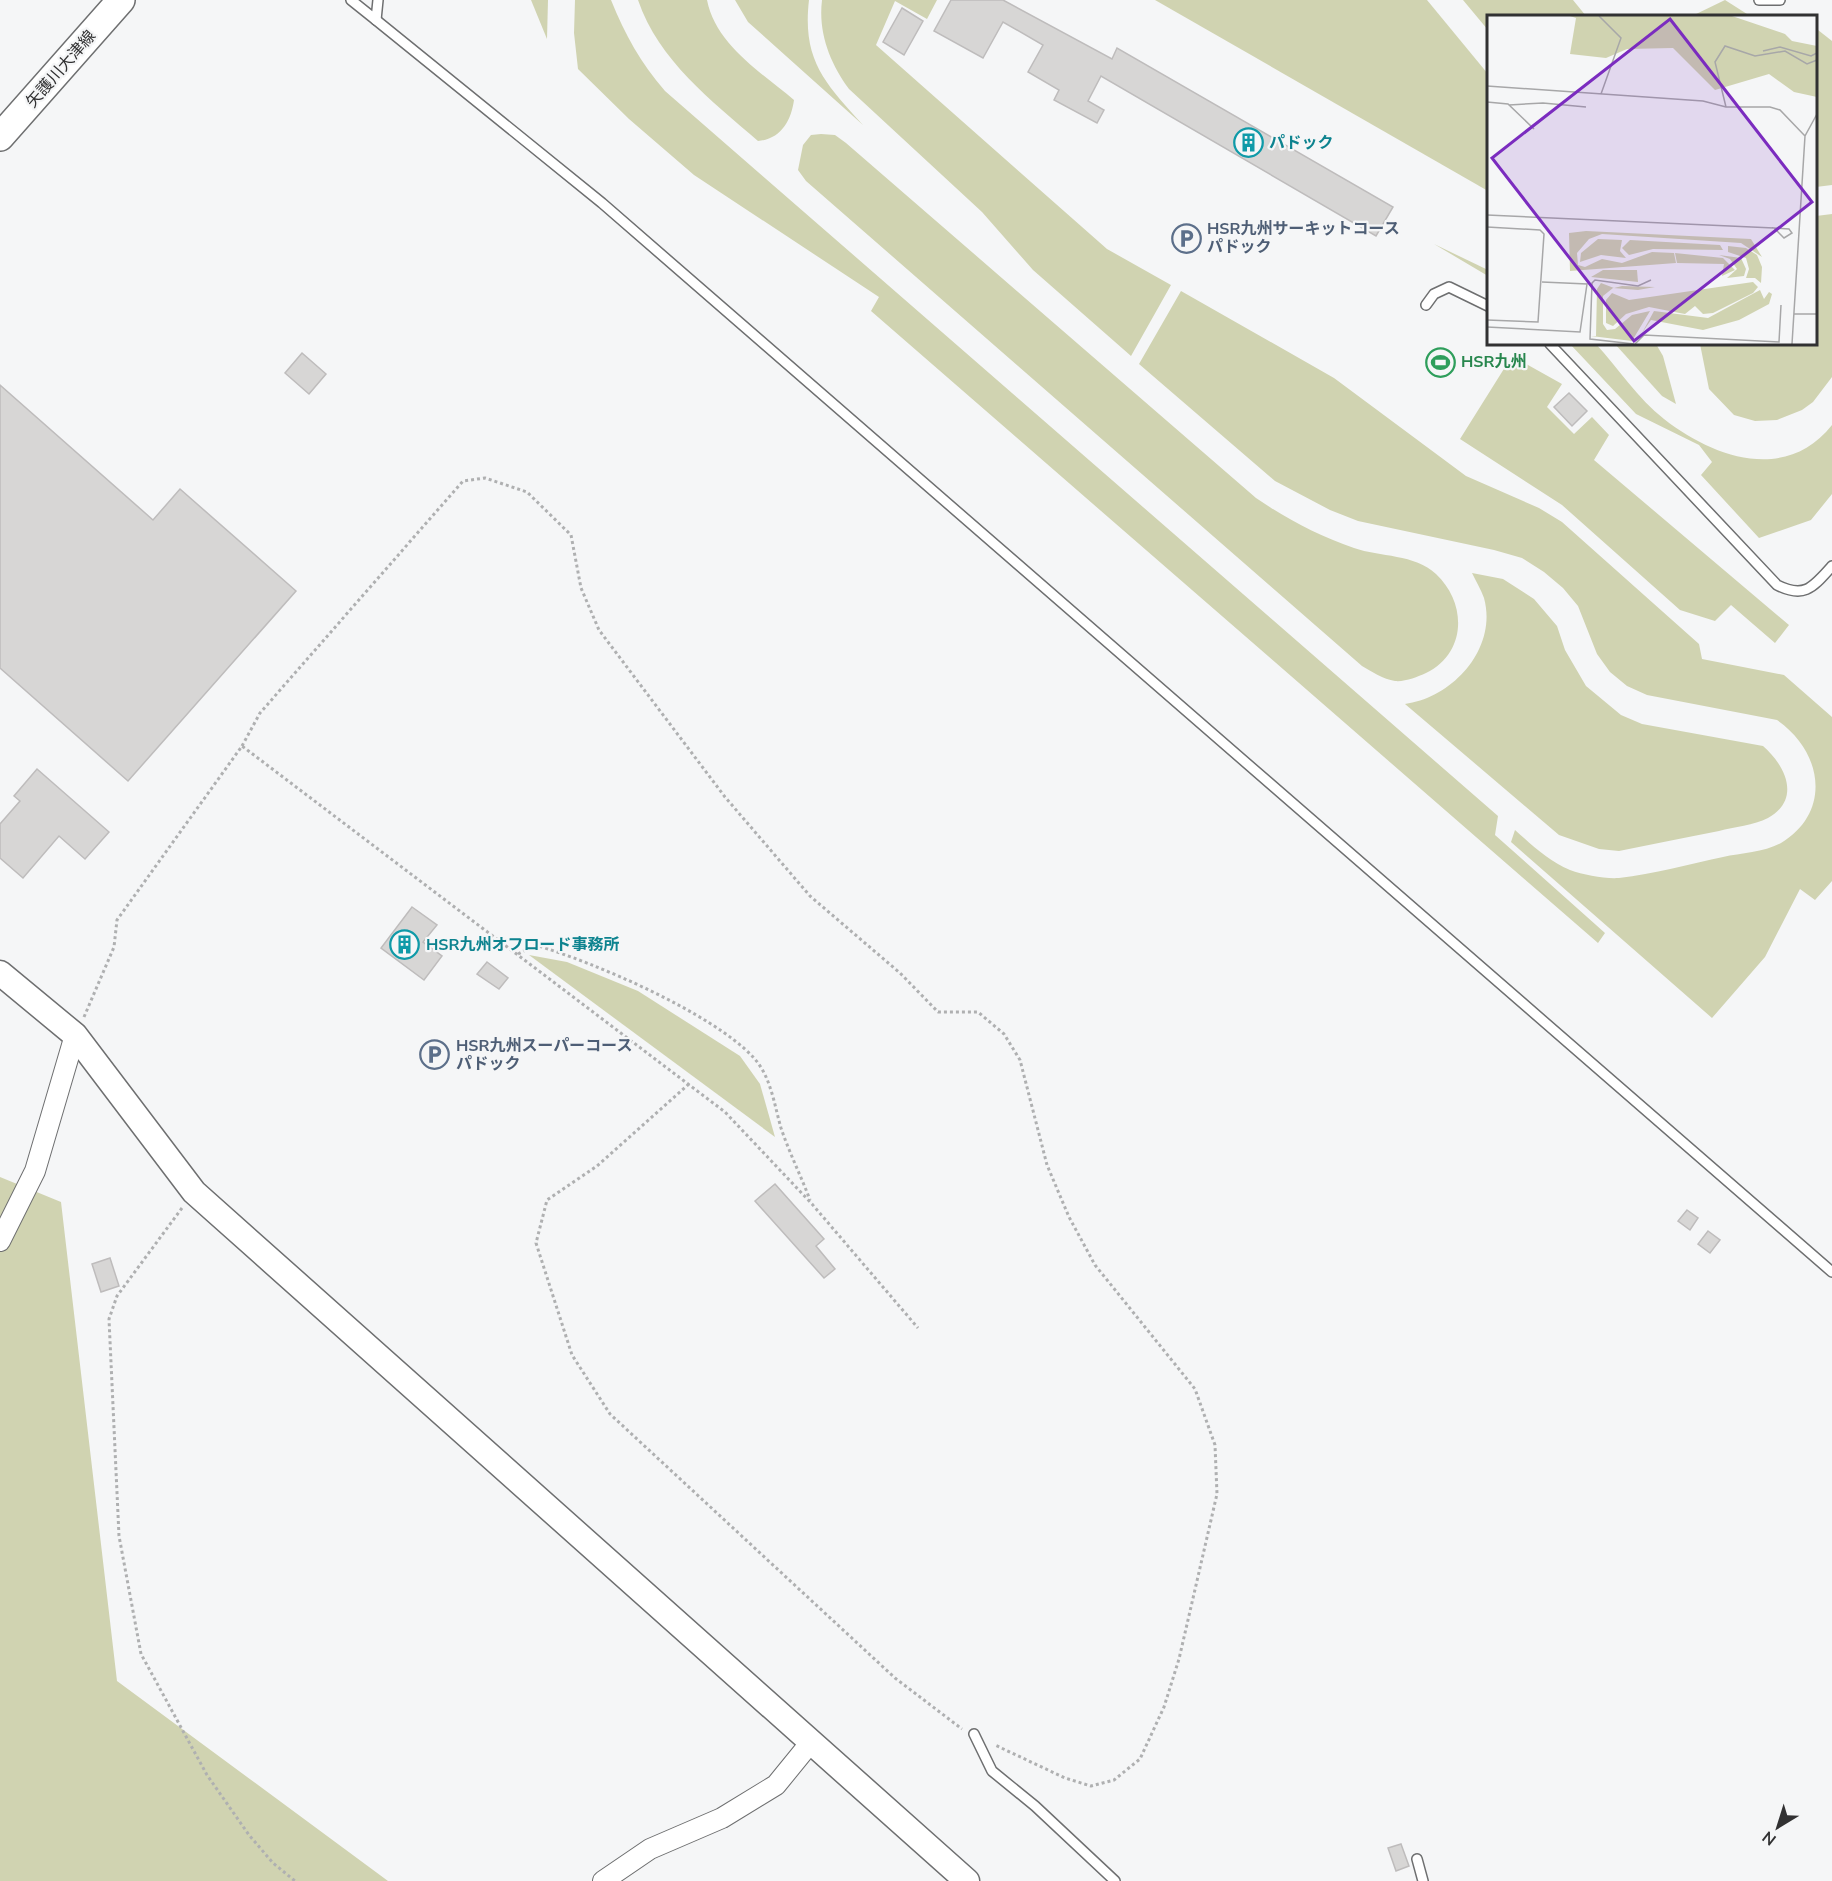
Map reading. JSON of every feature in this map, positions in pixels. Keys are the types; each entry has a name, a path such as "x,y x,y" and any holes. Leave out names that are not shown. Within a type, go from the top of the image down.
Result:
{"main road":[{"name":"矢護川大津線","path":"0,137 121,0"}],"street":[{"path":"0,973 75,1035 194,1192 967,1881"},
{"path":"0,1241 35,1172 75,1035"},
{"path":"603,1881 650,1850 722,1818 776,1785 811,1742"}],"lane":[{"path":"351,0 611,211 1832,1272"},
{"path":"375,20 378,0"},
{"path":"1760,0 1780,0"},
{"path":"1426,306 1434,294 1449,287 1487,306"},
{"path":"1551,345 1777,585 1791,592 1806,591 1817,583 1832,566"},
{"path":"974,1734 992,1771 1035,1806 1115,1881"},
{"path":"1417,1858 1423,1881"}],"path":[{"path":"75,1035 95,997 114,947 117,920 242,746 260,713 463,481 485,478 527,492 571,535 581,588 599,630 725,797 810,896 900,973 938,1012 978,1012 1004,1034 1020,1059 1047,1166 1069,1217 1095,1265 1195,1389 1215,1445 1217,1494 1179,1659 1164,1707 1140,1759 1114,1780 1091,1786 1065,1778 953,1725 894,1678 610,1413 572,1355 536,1243 547,1200 597,1166 689,1084"},
{"path":"242,746 725,1112 812,1204 918,1328"},
{"path":"518,954 536,945 560,952 663,997 716,1028 754,1057 771,1088 782,1129 812,1204"},
{"path":"194,1192 117,1296 109,1319 119,1536 141,1654 207,1776 249,1835 273,1863 296,1881"}],"green space":[{"path":"531,0 548,0 547,39"},
{"path":"575,0 611,0 634,48 665,91 1498,816 1495,835 1605,933 1598,943 871,311 879,297 694,175 629,119 578,69 574,33"},
{"path":"638,0 707,0 712,16 730,44 754,68 794,100 784,128 773,137 758,141 722,110 673,61 647,22"},
{"path":"735,0 809,0 809,39 819,69 827,83 863,125 748,22"},
{"path":"822,0 937,0 927,19 895,1 876,45 1107,249 1171,285 1131,356 1033,270 982,212 849,89 836,69 827,47 822,24"},
{"path":"1155,0 1427,0 1487,73 1487,190"},
{"path":"1463,0 1573,0 1585,15 1487,15 1487,29"},
{"path":"1725,0 1747,14 1744,15 1694,15"},
{"path":"1817,30 1832,41 1832,185 1817,187"},
{"path":"811,135 835,135 846,143 1256,498 1291,520 1328,538 1364,551 1408,559 1436,574 1453,599 1457,613 1458,627 1449,653 1426,673 1403,681 1386,679 1362,666 806,181 798,170 803,145"},
{"path":"1832,214 1832,377 1813,402 1802,410 1777,420 1755,421 1734,415 1709,389 1700,345 1817,345 1817,216"},
{"path":"1434,244 1487,270 1487,275"},
{"path":"1181,291 1334,378 1466,476 1539,508 1562,522 1699,644 1702,659 1784,675 1832,717 1832,881 1815,900 1800,889 1765,957 1712,1018 1511,842 1515,830 1562,866 1582,874 1607,878 1645,874 1768,848 1781,843 1797,830 1808,815 1814,799 1815,782 1812,765 1804,748 1777,720 1647,695 1627,686 1610,672 1597,654 1578,606 1563,588 1522,558 1358,521 1330,510 1275,481 1139,364"},
{"path":"1571,345 1597,345 1637,393 1664,419 1705,445 1727,453 1750,458 1772,459 1793,454 1814,443 1832,425 1832,494 1811,520 1759,538 1701,475 1712,462 1699,445 1636,414"},
{"path":"1616,345 1657,345 1663,356 1676,404 1662,396"},
{"path":"1512,356 1562,384 1547,407 1574,434 1592,417 1609,435 1594,460 1789,625 1775,643 1731,605 1715,621 1680,610 1562,505 1460,439"},
{"path":"1472,573 1503,579 1534,599 1557,626 1565,650 1586,686 1621,715 1642,724 1763,746 1783,772 1787,792 1785,801 1768,818 1750,824 1619,851 1599,849 1559,835 1405,704 1422,700 1439,692 1467,668 1478,652 1487,617 1484,598"},
{"path":"529,955 567,962 638,991 740,1056 760,1084 775,1137"},
{"path":"0,1177 61,1202 117,1681 388,1881 0,1881"}],"building":[{"path":"951,0 1003,0 1112,59 1117,48 1393,207 1376,236 1101,76 1088,101 1104,110 1097,123 1054,100 1059,90 1028,72 1043,45 1003,22 983,58 934,31"},
{"path":"902,8 923,21 904,55 883,42"},
{"path":"302,353 326,374 309,394 285,373"},
{"path":"0,385 153,520 180,489 296,591 128,781 0,668"},
{"path":"1569,393 1587,411 1572,426 1554,407"},
{"path":"37,769 109,832 85,859 59,836 23,878 0,858 0,824 20,801 14,796"},
{"name":"HSR九州オフロード事務所","path":"412,907 437,925 423,942 442,956 424,980 381,948"},
{"path":"487,962 508,978 499,989 477,974"},
{"path":"775,1184 824,1239 816,1246 835,1269 824,1278 755,1201"},
{"path":"1687,1210 1698,1218 1690,1230 1678,1221"},
{"path":"1708,1231 1720,1240 1710,1253 1698,1244"},
{"path":"110,1258 119,1286 101,1292 92,1264"},
{"path":"1401,1844 1409,1866 1396,1871 1388,1848"}],"place":[{"name":"パドック","path":"1248,143"},
{"name":"HSR九州サーキットコース パドック","path":"1186,238"},
{"name":"HSR九州","path":"1440,362"},
{"name":"HSR九州オフロード事務所","path":"405,945"},
{"name":"HSR九州スーパーコース パドック","path":"435,1055"}]}
